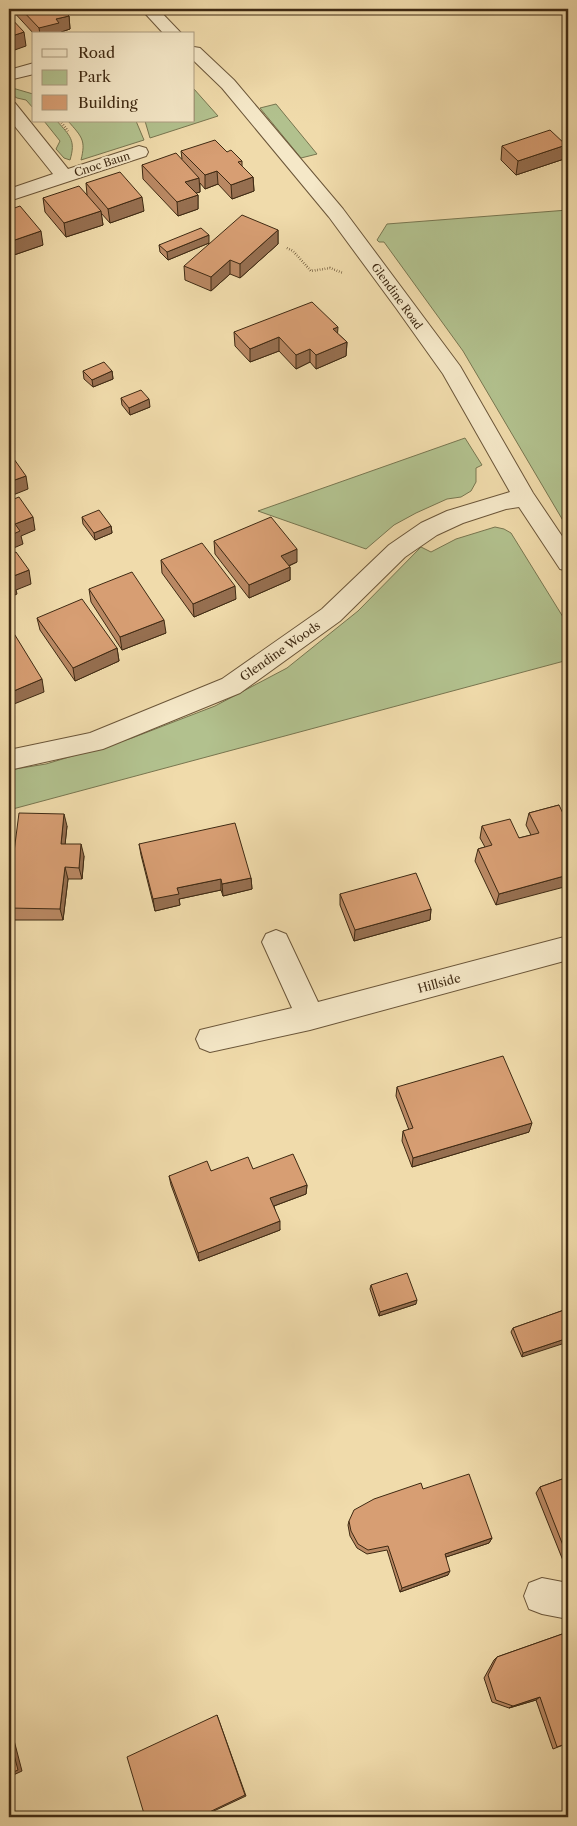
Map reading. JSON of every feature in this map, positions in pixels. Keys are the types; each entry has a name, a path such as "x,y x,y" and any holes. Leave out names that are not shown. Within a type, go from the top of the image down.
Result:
{"street":[{"path":"149,9 164,31"},
{"name":"Glendine Road","path":"195,53 228,84 336,213 403,303 452,371 525,498 568,564"},
{"path":"9,75 32,69"},
{"name":"Cnoc Baun","path":"9,107 64,176"},
{"name":"Cnoc Baun","path":"9,195 139,152"},
{"name":"Glendine Woods","path":"9,760 94,742 231,686 331,615 397,551 428,529 455,517 496,504 525,498"},
{"path":"276,942 310,1017"},
{"name":"Hillside","path":"210,1039 310,1017 568,948"}],"path":[{"path":"287,248 293,250 311,271 330,268 339,271"}],"green space":[{"path":"9,87 32,94 32,107 26,100 17,98 9,93"},
{"path":"195,90 218,116 150,138 145,122 195,122"},
{"path":"276,104 317,154 301,158 260,108"},
{"path":"45,122 58,122 71,139 72,153 70,160 64,158 56,149 60,141"},
{"path":"69,122 136,122 144,140 81,160 83,143 77,131"},
{"path":"568,210 568,529 463,351 384,242 377,240 387,224"},
{"path":"465,438 482,465 476,468 476,482 471,491 461,497 447,499 394,525 366,549 258,511"},
{"path":"495,527 511,533 568,625 568,660 9,810 9,770 46,764 132,738 215,706 287,668 358,611 421,547 431,552 456,539"}],"building":[{"path":"21,9 62,9 69,16 56,19 59,23 39,28"},
{"path":"9,16 24,32 9,37"},
{"path":"550,130 566,145 518,161 502,146"},
{"path":"215,140 227,152 231,150 242,161 238,162 253,177 231,185 217,171 205,175 181,151"},
{"path":"176,153 199,178 185,182 198,195 177,202 142,165"},
{"path":"120,172 142,197 108,209 86,183"},
{"path":"79,186 101,211 64,223 43,198"},
{"path":"20,206 41,231 9,242 9,210"},
{"path":"242,215 278,230 240,264 230,260 211,277 184,266"},
{"path":"201,228 209,235 167,252 159,245"},
{"path":"312,302 338,327 333,329 347,342 316,355 310,349 296,355 279,337 250,349 234,332"},
{"path":"104,362 112,371 92,380 83,371"},
{"path":"141,390 149,399 129,408 121,398"},
{"path":"14,459 26,476 9,482 9,460"},
{"path":"19,497 33,517 15,524 20,531 9,536 9,501"},
{"path":"99,510 111,526 94,533 82,517"},
{"path":"271,517 297,549 281,556 290,567 249,585 214,541"},
{"path":"202,543 235,586 193,604 161,560"},
{"path":"16,552 29,570 11,577 14,581 9,583 9,555"},
{"path":"132,572 164,620 120,637 89,589"},
{"path":"82,599 117,648 73,668 37,618"},
{"path":"9,627 42,679 9,693"},
{"path":"559,805 568,824 568,875 499,894 478,849 492,845 482,826 510,819 519,838 539,833 529,813"},
{"path":"19,813 64,814 61,844 81,844 79,868 65,867 60,909 9,908 9,891"},
{"path":"235,823 251,878 222,884 221,879 177,888 179,894 153,899 139,844"},
{"path":"416,873 431,909 355,930 340,894"},
{"path":"503,1056 532,1123 413,1158 403,1131 413,1128 397,1087"},
{"path":"293,1154 307,1185 270,1198 280,1221 198,1253 169,1176 207,1161 211,1171 248,1157 253,1169"},
{"path":"407,1273 417,1300 380,1312 371,1285"},
{"path":"567,1309 568,1338 523,1353 513,1328"},
{"path":"469,1474 492,1538 445,1554 450,1571 402,1588 388,1546 368,1550 358,1544 351,1531 349,1521 354,1510 374,1499 421,1483 423,1489"},
{"path":"568,1477 568,1558 540,1487"},
{"path":"568,1632 568,1743 557,1747 540,1697 513,1706 496,1700 488,1675 497,1657"},
{"path":"217,1715 245,1795 199,1817 145,1817 127,1757"},
{"path":"9,1736 18,1770 9,1774"}]}
